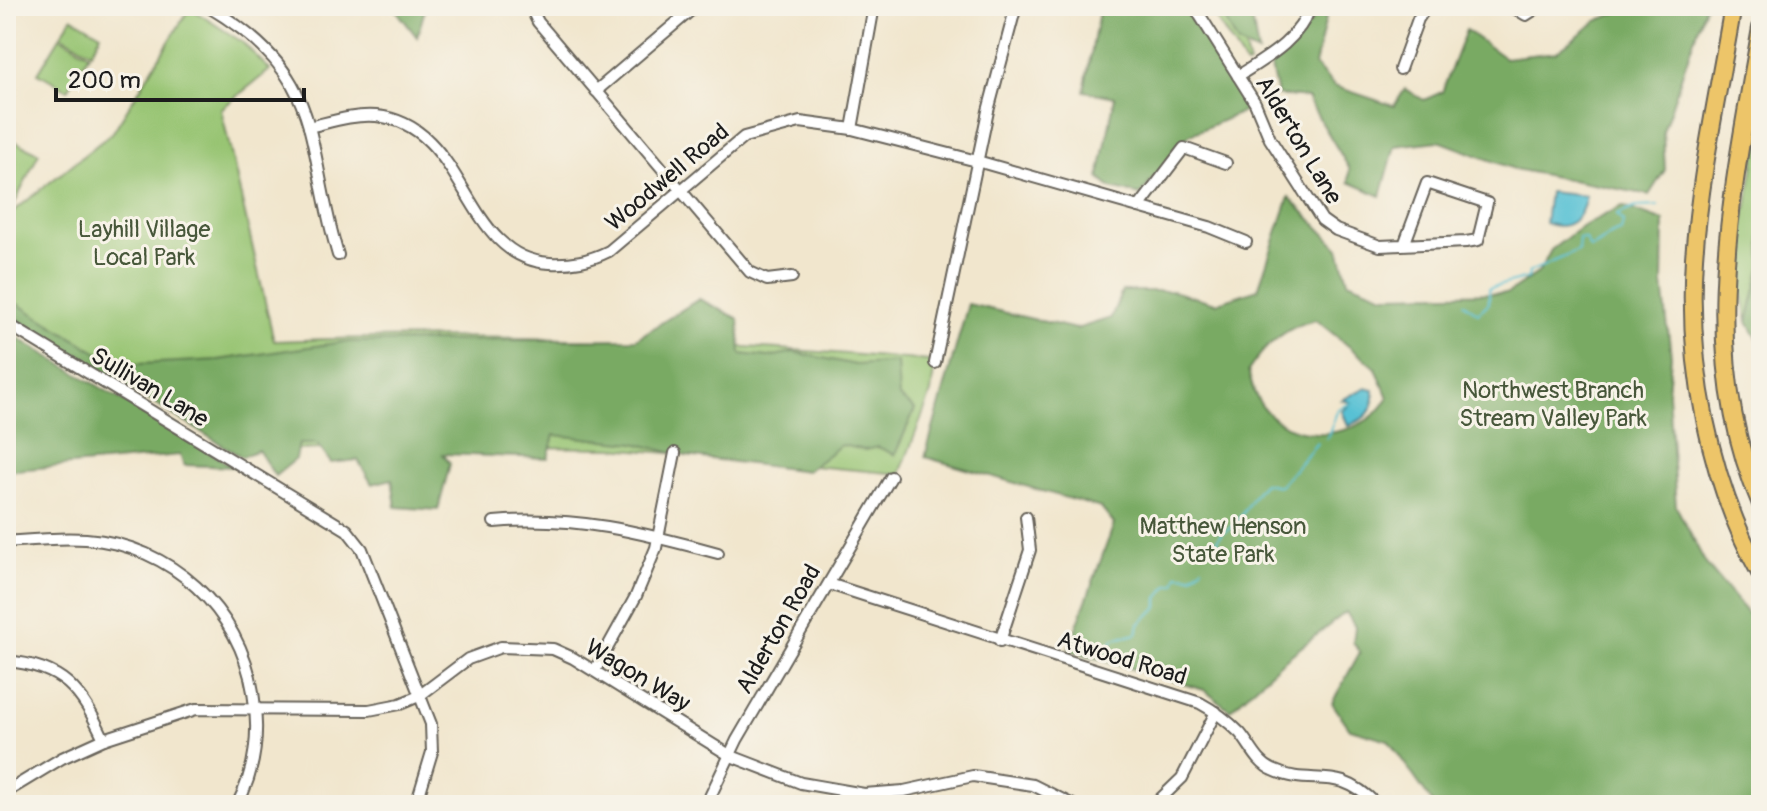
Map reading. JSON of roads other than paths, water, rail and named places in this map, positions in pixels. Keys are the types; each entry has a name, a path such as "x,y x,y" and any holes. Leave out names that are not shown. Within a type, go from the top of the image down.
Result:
{"highway":[{"path":"1733,6 1694,258 1695,343 1703,412 1725,494 1761,575"},
{"path":"1761,28 1723,260 1725,341 1732,406 1761,504"}],"street":[{"path":"207,6 255,37 281,64 295,86 309,127 338,255"},
{"path":"530,6 596,91 750,272 767,280 792,277"},
{"path":"596,91 696,6"},
{"path":"852,129 874,6"},
{"path":"935,363 977,161 1016,6"},
{"name":"Alderton Lane","path":"1194,6 1255,103 1270,139 1322,220 1336,230 1380,246 1404,245 1478,240 1487,203 1427,183 1404,245"},
{"path":"1238,76 1290,41 1305,23 1311,6"},
{"path":"1400,69 1418,19 1427,6"},
{"path":"1511,6 1526,15 1540,6"},
{"name":"Woodwell Road","path":"309,127 376,116 400,123 424,136 445,156 491,233 515,256 534,263 562,264 593,259 609,251 744,137 800,122 852,129 977,161 1139,207 1246,242"},
{"path":"1139,207 1184,148 1226,163"},
{"name":"Sullivan Lane","path":"6,323 347,530 362,549 431,724 432,752 416,805"},
{"path":"595,670 636,596 659,537 675,453"},
{"name":"Alderton Road","path":"706,805 891,477"},
{"path":"1000,641 1030,550 1026,517"},
{"path":"494,522 570,519 718,553"},
{"path":"6,542 86,539 108,543 154,559 184,576 223,614 238,638 249,665 256,711 257,748 248,783 237,805"},
{"name":"Atwood Road","path":"829,584 1000,641 1157,688 1216,712 1269,768 1283,774 1340,780 1364,792 1377,805"},
{"name":"Wagon Way","path":"6,792 62,758 104,739 196,709 369,710 400,704 419,696 468,659 501,647 553,649 595,670 731,756 801,783 864,794 904,791 973,776 1033,785 1073,805"},
{"path":"6,661 51,672 74,688 85,699 104,739"},
{"path":"1154,805 1182,778 1216,712"}],"water":[{"path":"1549,192 1586,196 1573,222 1561,226 1545,223"},
{"path":"1364,388 1374,390 1371,408 1365,417 1348,425 1342,411 1352,403 1342,400"}],"waterway":[{"path":"1464,303 1478,313 1489,303 1489,288 1528,278 1529,272 1578,251 1579,238 1585,239 1590,248 1621,231 1623,222 1617,215 1636,207 1658,206"},
{"path":"1327,438 1338,409 1352,403"},
{"path":"1220,549 1217,540 1222,532 1234,525 1258,489 1264,483 1280,486 1317,443"},
{"path":"1102,655 1114,639 1137,634 1139,624 1158,607 1158,598 1169,585 1175,584 1178,575 1192,576 1202,567"}],"park label":[{"name":"Layhill Village Local Park","path":"144,243"},
{"name":"Northwest Branch Stream Valley Park","path":"1553,404"},
{"name":"Matthew Henson State Park","path":"1223,540"}]}
